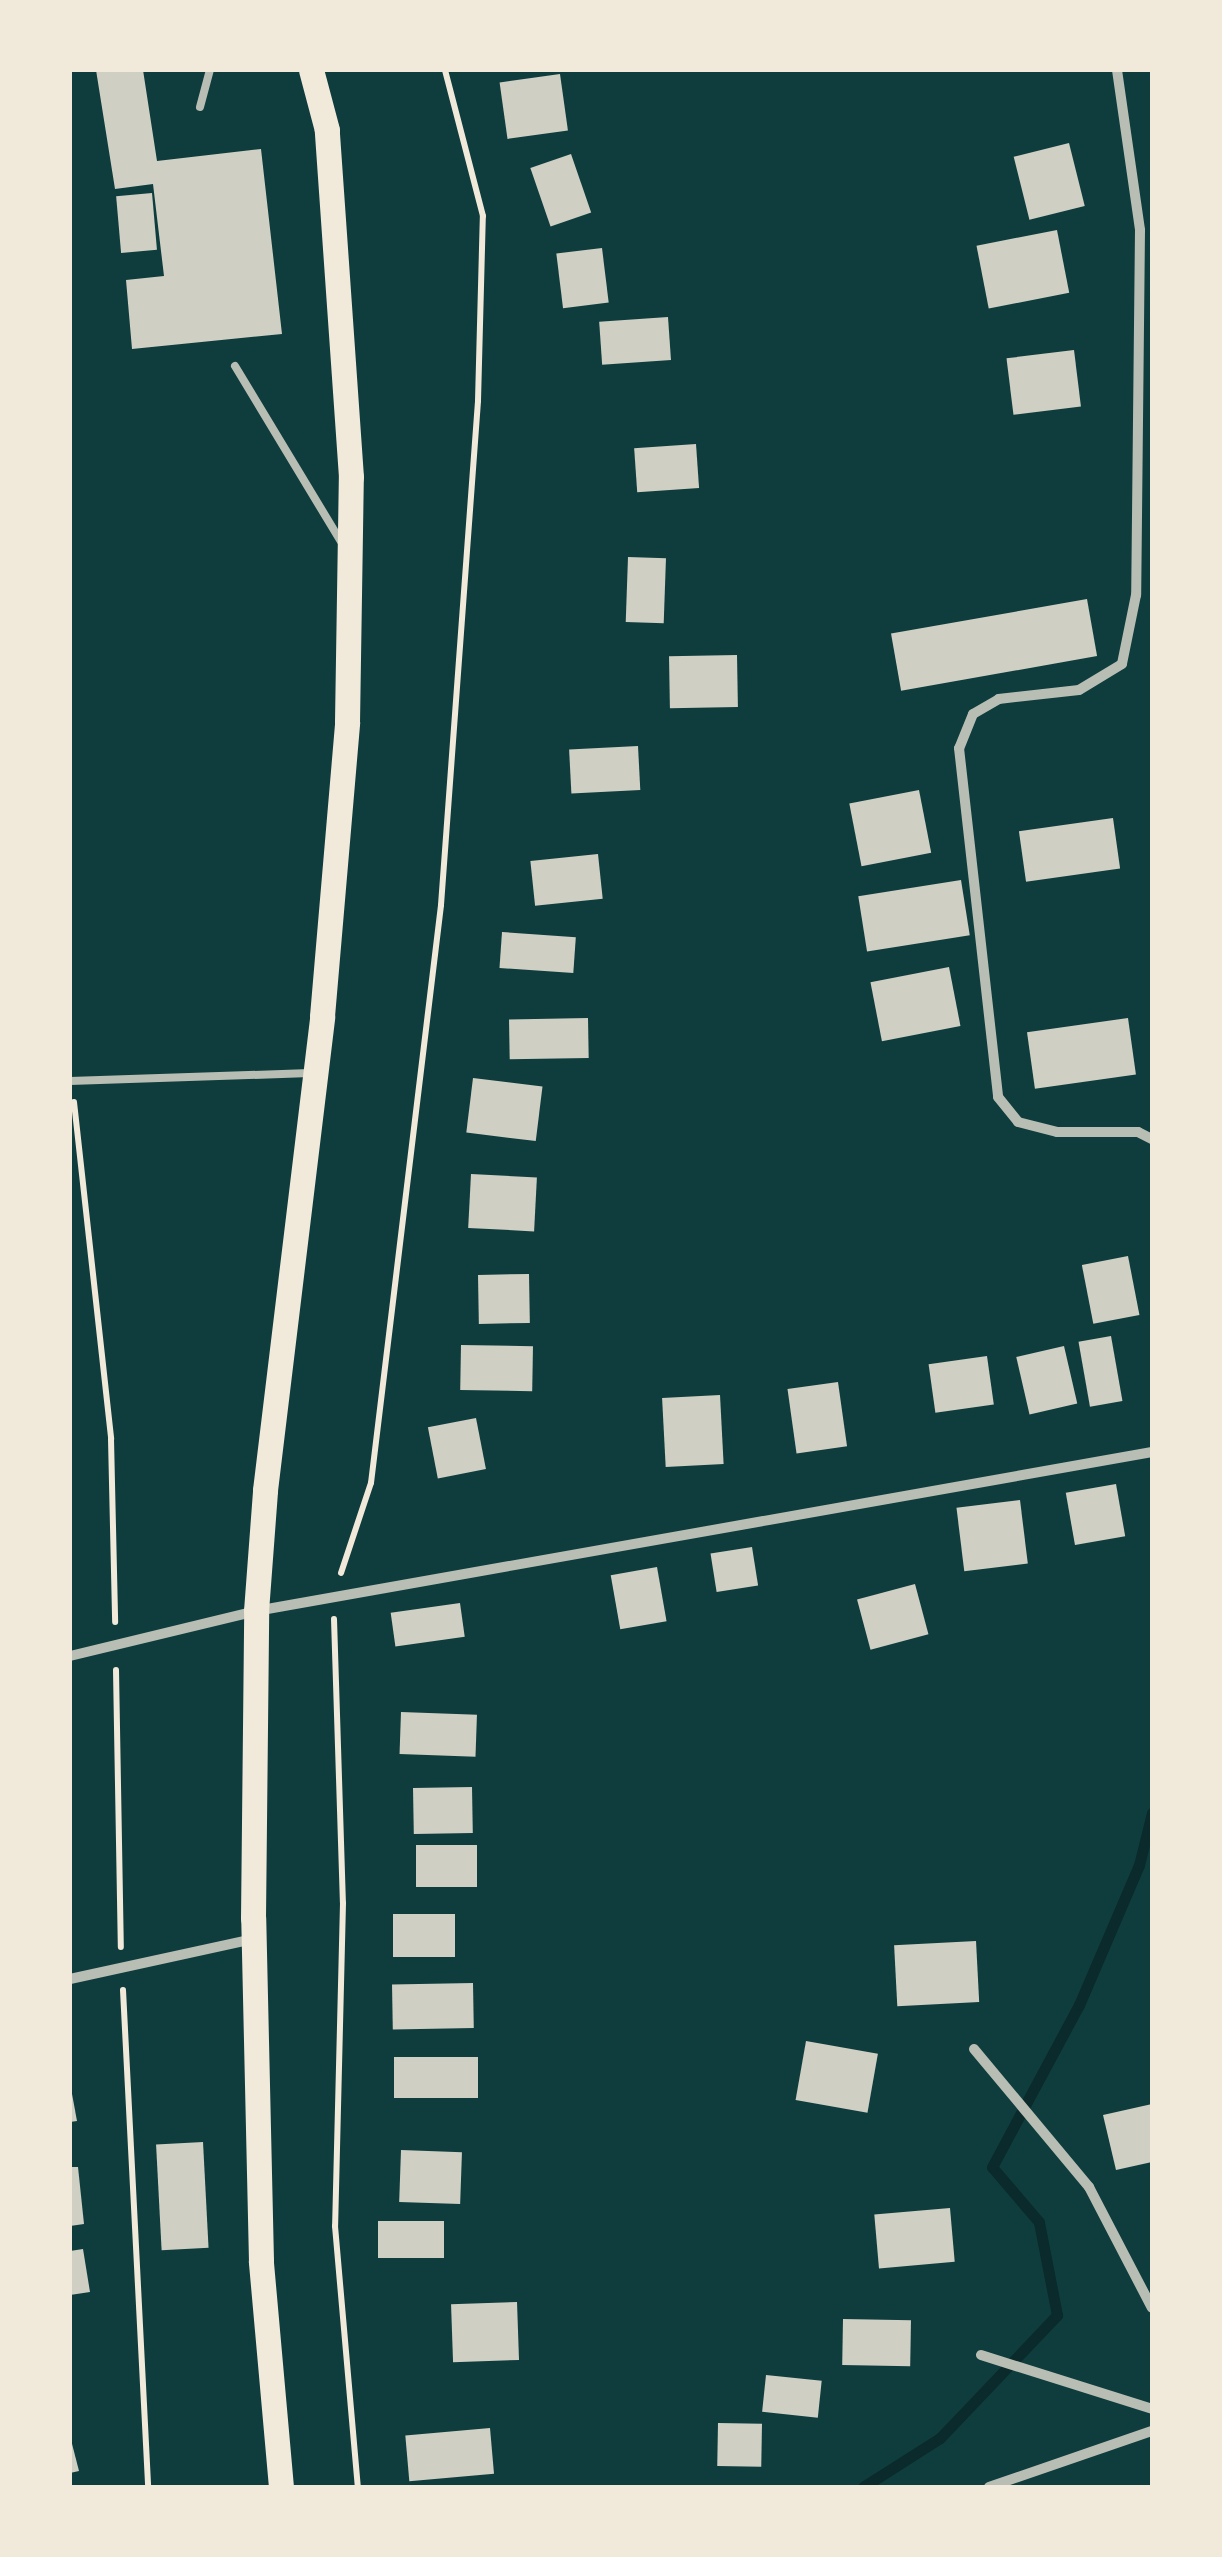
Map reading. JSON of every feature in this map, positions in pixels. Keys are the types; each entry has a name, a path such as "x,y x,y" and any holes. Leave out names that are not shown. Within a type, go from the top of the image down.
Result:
{"main road":[{"path":"281,2487 261,2262 253,1938 256,1611 265,1490 316,1072 347,722 351,476 326,130 311,70"}],"street":[{"path":"1117,70 1140,230 1136,595 1122,664 1079,690 999,699 973,714 959,748 998,1097 1018,1122 1057,1132 1138,1132 1152,1139"},
{"path":"70,1656 256,1611 1152,1452"},
{"path":"70,1979 253,1938"},
{"path":"974,2049 1089,2187 1152,2308"},
{"path":"981,2355 1152,2409"},
{"path":"989,2487 1152,2431"}],"lane":[{"path":"200,107 210,70"},
{"path":"235,366 350,556"},
{"path":"71,1081 316,1072"}],"path":[{"path":"358,2487 335,2226 343,1903 333,1598 372,1483 441,906 478,401 483,216 444,70"},
{"path":"71,1081 111,1439 122,1968 148,2487"}],"building":[{"path":"96,70 143,70 157,161 261,149 282,334 132,349 126,280 164,276 153,184 115,189"},
{"path":"560,74 568,130 508,139 500,82"},
{"path":"1069,143 1085,206 1029,220 1014,157"},
{"path":"571,154 591,213 551,227 530,168"},
{"path":"152,193 157,250 121,253 116,196"},
{"path":"1057,230 1069,293 989,308 977,246"},
{"path":"602,248 609,303 563,308 556,254"},
{"path":"668,317 671,360 602,365 599,322"},
{"path":"1074,350 1081,407 1013,415 1007,358"},
{"path":"696,444 699,488 637,492 634,448"},
{"path":"628,557 666,558 664,623 626,622"},
{"path":"1087,599 1097,656 901,691 891,634"},
{"path":"737,655 738,707 670,708 669,656"},
{"path":"638,746 640,790 571,794 569,750"},
{"path":"919,790 931,853 862,866 849,804"},
{"path":"1113,818 1120,869 1026,882 1019,831"},
{"path":"598,854 603,899 535,906 530,861"},
{"path":"961,880 970,935 867,952 858,896"},
{"path":"502,932 576,937 573,973 499,968"},
{"path":"949,967 960,1026 882,1041 870,982"},
{"path":"588,1018 589,1058 510,1059 509,1019"},
{"path":"1128,1018 1136,1074 1035,1089 1027,1032"},
{"path":"473,1078 542,1087 536,1141 466,1133"},
{"path":"471,1174 537,1177 534,1231 468,1228"},
{"path":"1128,1256 1139,1315 1093,1324 1082,1265"},
{"path":"529,1274 530,1323 479,1324 478,1275"},
{"path":"1111,1336 1122,1401 1090,1407 1079,1342"},
{"path":"461,1345 533,1346 532,1391 460,1390"},
{"path":"1064,1346 1077,1403 1030,1415 1016,1357"},
{"path":"987,1356 994,1405 935,1413 929,1364"},
{"path":"838,1382 847,1446 797,1453 787,1389"},
{"path":"720,1395 724,1464 666,1467 662,1398"},
{"path":"476,1418 486,1469 438,1478 428,1427"},
{"path":"1116,1484 1125,1536 1075,1545 1066,1493"},
{"path":"1020,1500 1028,1564 964,1571 956,1508"},
{"path":"752,1547 758,1586 717,1592 711,1554"},
{"path":"657,1567 667,1621 620,1629 611,1575"},
{"path":"915,1584 928,1634 871,1650 857,1600"},
{"path":"460,1603 465,1637 395,1646 391,1613"},
{"path":"401,1712 477,1715 475,1757 400,1754"},
{"path":"472,1787 473,1833 414,1834 413,1788"},
{"path":"416,1845 477,1845 477,1887 416,1887"},
{"path":"393,1914 455,1914 455,1957 393,1957"},
{"path":"976,1941 979,2002 897,2006 894,1945"},
{"path":"473,1983 474,2028 393,2029 392,1984"},
{"path":"806,2041 878,2054 867,2113 796,2100"},
{"path":"394,2057 478,2057 478,2098 394,2098"},
{"path":"70,2083 77,2121 70,2122"},
{"path":"1152,2104 1152,2162 1116,2170 1103,2115"},
{"path":"203,2142 209,2248 162,2250 156,2144"},
{"path":"401,2150 462,2152 460,2204 399,2202"},
{"path":"70,2167 78,2167 84,2224 70,2226"},
{"path":"950,2208 955,2262 879,2268 874,2215"},
{"path":"378,2221 444,2221 444,2258 378,2258"},
{"path":"83,2249 90,2292 70,2295 70,2251"},
{"path":"517,2302 519,2360 453,2362 451,2304"},
{"path":"843,2319 911,2320 910,2366 842,2365"},
{"path":"766,2375 822,2381 818,2418 762,2412"},
{"path":"718,2423 762,2424 761,2467 717,2466"},
{"path":"490,2428 494,2474 409,2481 405,2435"},
{"path":"70,2436 79,2471 70,2473"}],"waterway":[{"path":"863,2487 940,2438 1057,2315 1039,2222 992,2167 1079,2005 1139,1865 1152,1813"}]}
